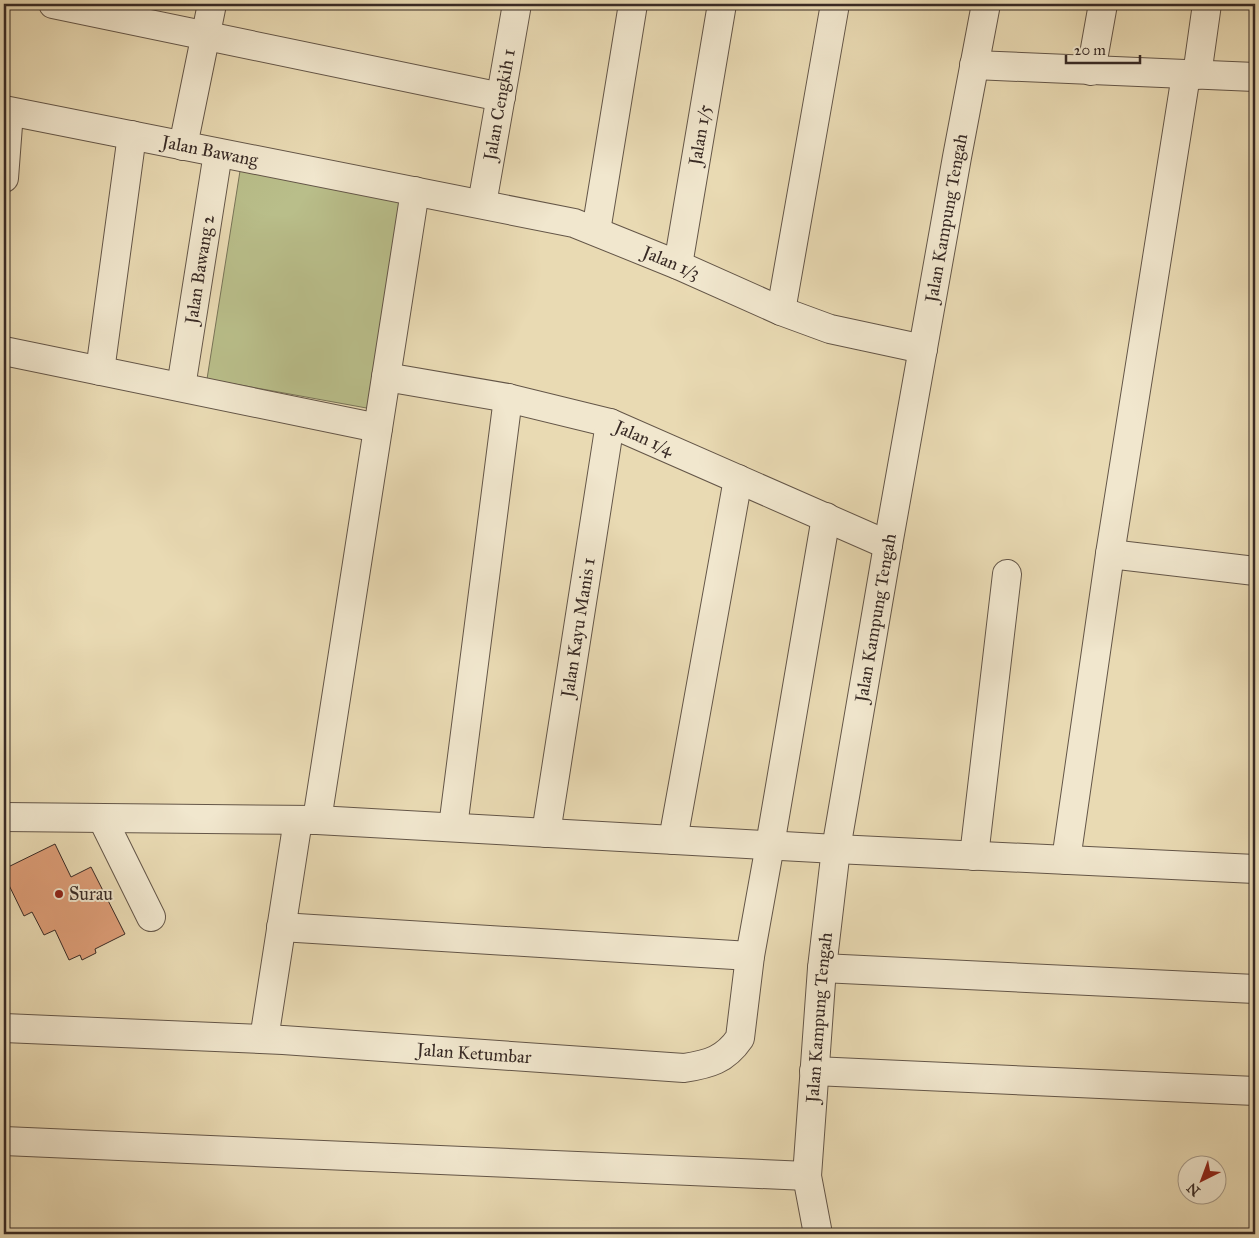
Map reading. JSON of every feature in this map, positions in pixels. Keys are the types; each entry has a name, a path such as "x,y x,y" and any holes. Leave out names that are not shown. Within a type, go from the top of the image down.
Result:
{"street":[{"path":"53,4 501,96"},
{"path":"183,146 212,4"},
{"name":"Jalan Cengkih 1","path":"482,204 517,4"},
{"path":"596,232 633,4"},
{"name":"Jalan 1/5","path":"678,265 722,4"},
{"path":"780,311 835,4"},
{"name":"Jalan Kampung Tengah","path":"818,1234 807,1176 822,968 836,849 956,157 986,4"},
{"path":"1090,71 1103,4"},
{"path":"1066,860 1110,554 1192,75 1207,4"},
{"path":"974,65 1255,77"},
{"path":"4,178 6,111"},
{"name":"Jalan Bawang","path":"6,111 415,191"},
{"path":"100,371 132,136"},
{"name":"Jalan Bawang 2","path":"181,387 218,152"},
{"path":"264,1039 281,927 308,820 378,428 415,191"},
{"name":"Jalan 1/3","path":"415,191 574,223 678,265 780,311 830,329 923,349"},
{"path":"4,351 378,428"},
{"name":"Jalan 1/4","path":"386,377 508,398 610,423 888,545"},
{"path":"453,828 508,398"},
{"name":"Jalan Kayu Manis 1","path":"546,833 610,423"},
{"path":"673,840 738,479"},
{"name":"Jalan Ketumbar","path":"4,1028 264,1039 684,1068 707,1064 722,1056 734,1047 740,1038 750,956 826,518"},
{"path":"1110,554 1255,571"},
{"path":"974,856 1007,574"},
{"path":"4,817 308,820 770,846 1255,869"},
{"path":"102,818 151,917"},
{"path":"281,927 750,956"},
{"path":"822,968 1255,989"},
{"path":"814,1071 1255,1091"},
{"path":"4,1141 807,1176"}],"green space":[{"path":"240,171 409,201 372,409 207,379"}],"building":[{"name":"Surau","path":"55,844 71,877 91,867 125,934 95,949 96,953 82,960 80,955 69,960 55,930 44,935 32,912 24,916 4,875 4,869"}],"place":[{"name":"Surau","path":"59,894"}]}
